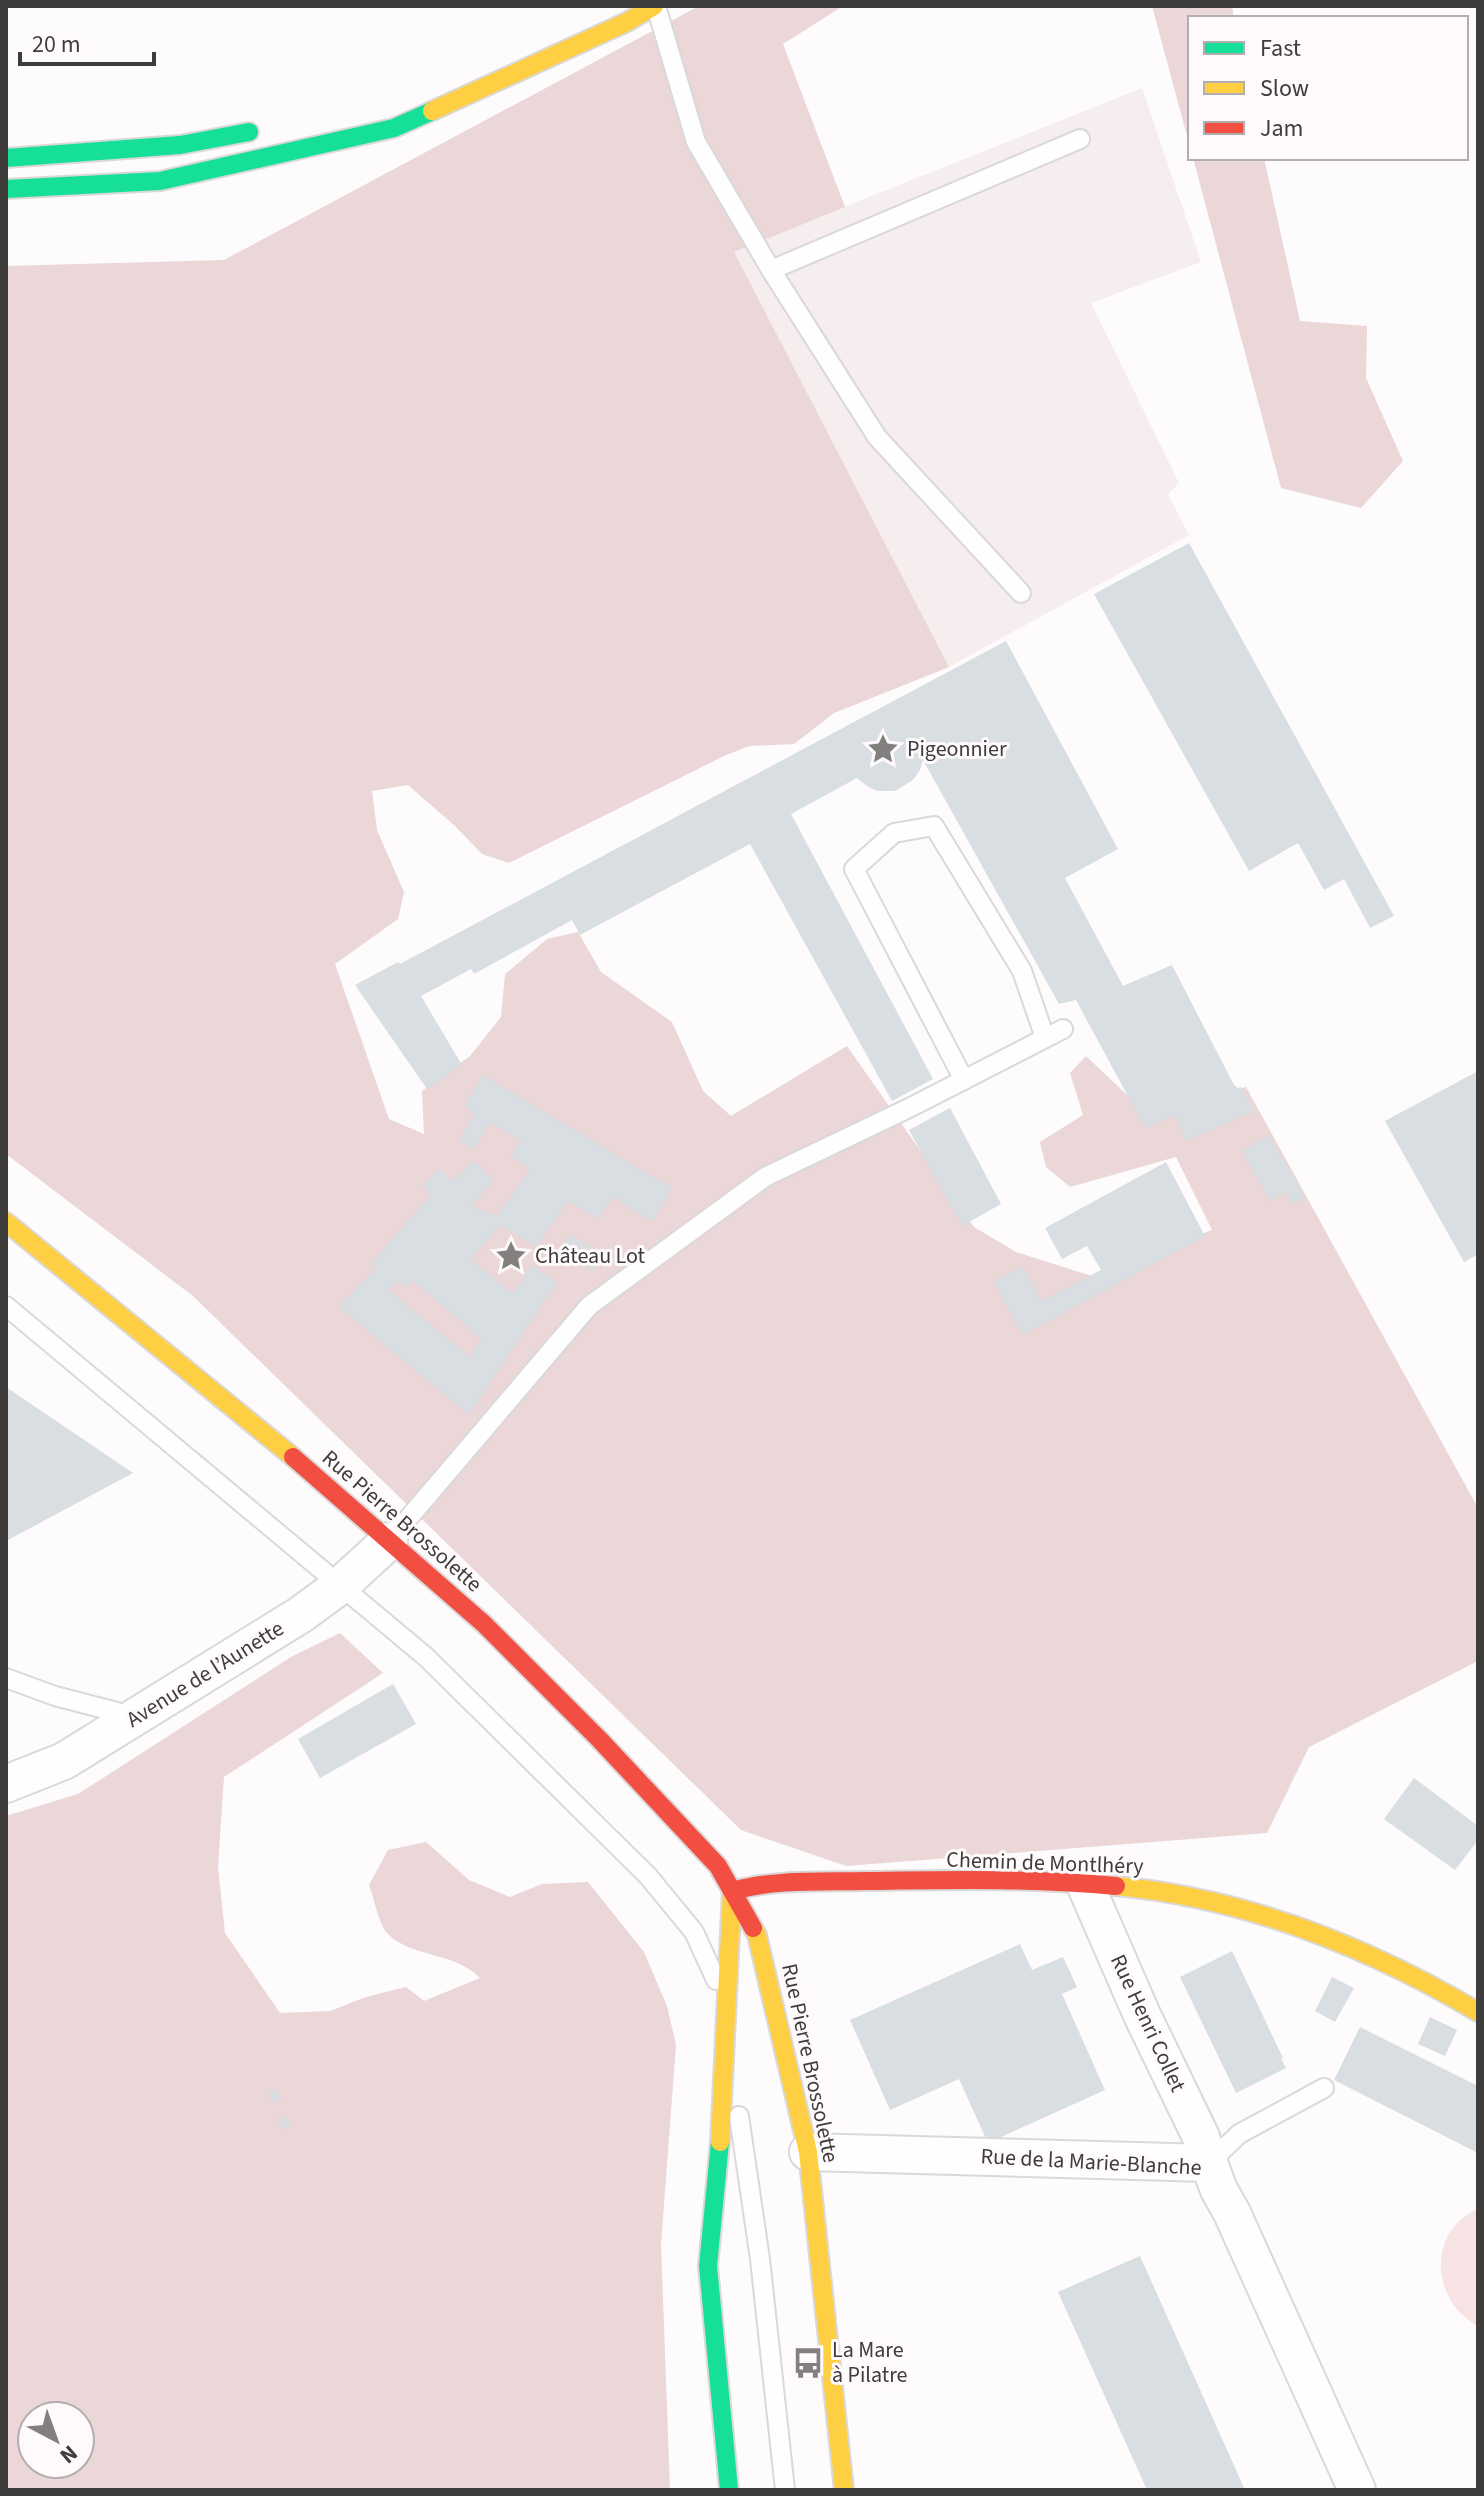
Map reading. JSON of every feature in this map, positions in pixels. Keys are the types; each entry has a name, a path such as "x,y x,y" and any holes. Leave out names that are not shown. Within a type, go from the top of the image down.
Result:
{"main road":[{"path":"6,189 160,181 394,128 614,28 655,6"},
{"path":"6,158 180,145 271,128"},
{"name":"Rue Pierre Brossolette","path":"6,1222 301,1464 484,1624 599,1739 718,1866 757,1935 808,2152 844,2490"},
{"name":"Chemin de Montlhéry","path":"732,1891 760,1883 1015,1882 1139,1888 1210,1901 1363,1952 1445,1991 1478,2012"},
{"path":"729,2490 708,2266 720,2142 732,1891"}],"street":[{"name":"Avenue de l’Aunette","path":"6,1784 64,1761 300,1615 341,1585 389,1541"},
{"name":"Rue Henri Collet","path":"1085,1884 1142,2015 1201,2137 1209,2163"},
{"name":"Rue de la Marie-Blanche","path":"808,2152 1209,2163 1357,2490"}],"lane":[{"path":"655,6 696,142 771,270 877,437 1021,593"},
{"path":"771,270 1080,139"},
{"path":"964,1080 854,869 894,833 934,826 1022,971 1045,1038"},
{"path":"389,1541 589,1306 765,1177 1063,1029"},
{"path":"6,1306 426,1657 648,1876 694,1932 721,1991 760,2259 785,2490"},
{"path":"6,1678 55,1696 135,1717"},
{"path":"1209,2163 1239,2134 1324,2088"}],"shaded area":[{"path":"699,6 843,6 783,44 845,207 734,252 949,667 834,713 794,744 749,746 724,756 509,863 482,854 408,785 372,791 377,830 404,892 398,919 335,964 389,1119 424,1134 422,1091 470,1056 501,1017 505,974 547,939 578,932 601,972 672,1022 703,1091 731,1116 847,1046 974,1227 1016,1252 1098,1278 1212,1230 1176,1157 1070,1187 1046,1167 1040,1142 1083,1115 1070,1073 1086,1056 1144,1111 1246,1087 1478,1508 1478,1661 1309,1747 1267,1833 846,1866 741,1830 193,1296 6,1154 6,266 224,260"},
{"path":"1152,6 1232,6 1234,16 1188,16 1188,140"},
{"path":"1142,88 1201,262 1091,303 1179,483 1168,494 1189,535 949,667 733,251"},
{"path":"1194,160 1264,160 1300,321 1367,326 1366,378 1403,461 1361,508 1281,488"},
{"path":"340,1633 383,1673 224,1777 218,1867 225,1933 280,2013 330,2011 366,1997 406,1987 424,2001 480,1978 458,1963 407,1946 386,1932 369,1885 388,1850 426,1842 469,1880 510,1897 542,1884 588,1882 644,1952 667,2006 676,2045 661,2244 670,2490 6,2490 6,1816 78,1794 291,1657"},
{"path":"1478,2209 1478,2326 1462,2315 1451,2301 1441,2267 1449,2233 1461,2219"}],"building":[{"path":"1189,543 1394,916 1370,928 1344,879 1324,890 1298,843 1249,871 1094,594"},
{"path":"1006,641 1118,849 1065,878 1123,986 1172,965 1234,1085 1241,1087 1254,1111 1186,1141 1175,1115 1145,1128 1076,1000 1059,1004 923,760 913,780 895,791 877,791 857,778 791,814 933,1079 892,1101 750,844 580,935 572,920 474,974 471,969 421,996 462,1065 427,1089 355,985 398,962 400,964"},
{"path":"1478,1071 1478,1254 1464,1262 1385,1121"},
{"path":"483,1075 672,1188 652,1222 612,1197 598,1219 568,1201 536,1247 500,1225 470,1260 513,1293 532,1265 557,1282 469,1415 339,1307 376,1268 371,1263 431,1195 423,1185 440,1168 453,1181 474,1161 494,1181 471,1205 497,1216 530,1169 511,1156 521,1141 490,1122 473,1150 459,1140 475,1113 465,1106","holes":["398,1281 406,1287 413,1281 482,1339 470,1357 388,1290"]},
{"path":"950,1108 1001,1204 962,1226 909,1130"},
{"path":"1269,1135 1305,1197 1293,1204 1286,1192 1270,1201 1242,1151"},
{"path":"1166,1162 1205,1236 1023,1335 994,1282 1022,1266 1042,1301 1101,1270 1087,1246 1062,1259 1045,1228"},
{"path":"570,1234 583,1243 568,1265 555,1256"},
{"path":"586,1243 603,1255 592,1271 575,1258"},
{"path":"6,1387 133,1473 6,1541"},
{"path":"393,1684 416,1724 320,1778 298,1739"},
{"path":"1414,1778 1478,1826 1478,1840 1455,1870 1384,1819"},
{"path":"1020,1944 1032,1970 1063,1957 1077,1987 1062,1994 1105,2090 988,2143 959,2079 890,2110 850,2020"},
{"path":"1232,1951 1286,2068 1236,2093 1180,1977"},
{"path":"1332,1977 1354,1988 1335,2022 1315,2011"},
{"path":"1430,2017 1457,2030 1445,2056 1418,2044"},
{"path":"1360,2027 1478,2086 1478,2153 1334,2080"},
{"path":"276,2089 281,2099 272,2103 268,2092"},
{"path":"287,2116 290,2126 283,2130 279,2119"},
{"path":"1140,2256 1245,2490 1147,2490 1058,2292"}],"traffic: fast":[{"path":"6,189 160,181 394,128 432,111"},
{"path":"6,158 180,145 249,132"},
{"path":"720,2142 708,2266 729,2490"}],"traffic: slow":[{"path":"432,111 627,22 654,6"},
{"path":"6,1222 293,1457"},
{"path":"1116,1886 1212,1902 1304,1929 1393,1967 1478,2012"},
{"path":"720,2142 732,1891"},
{"path":"753,1928 808,2152 844,2490"}],"traffic: jam":[{"path":"293,1457 484,1624 599,1739 718,1866 753,1928"},
{"path":"732,1891 815,1881 991,1880 1116,1886"}],"place":[{"name":"Pigeonnier","path":"883,749"},
{"name":"Château Lot","path":"511,1256"},
{"name":"La Mare à Pilatre","path":"808,2363"}]}
